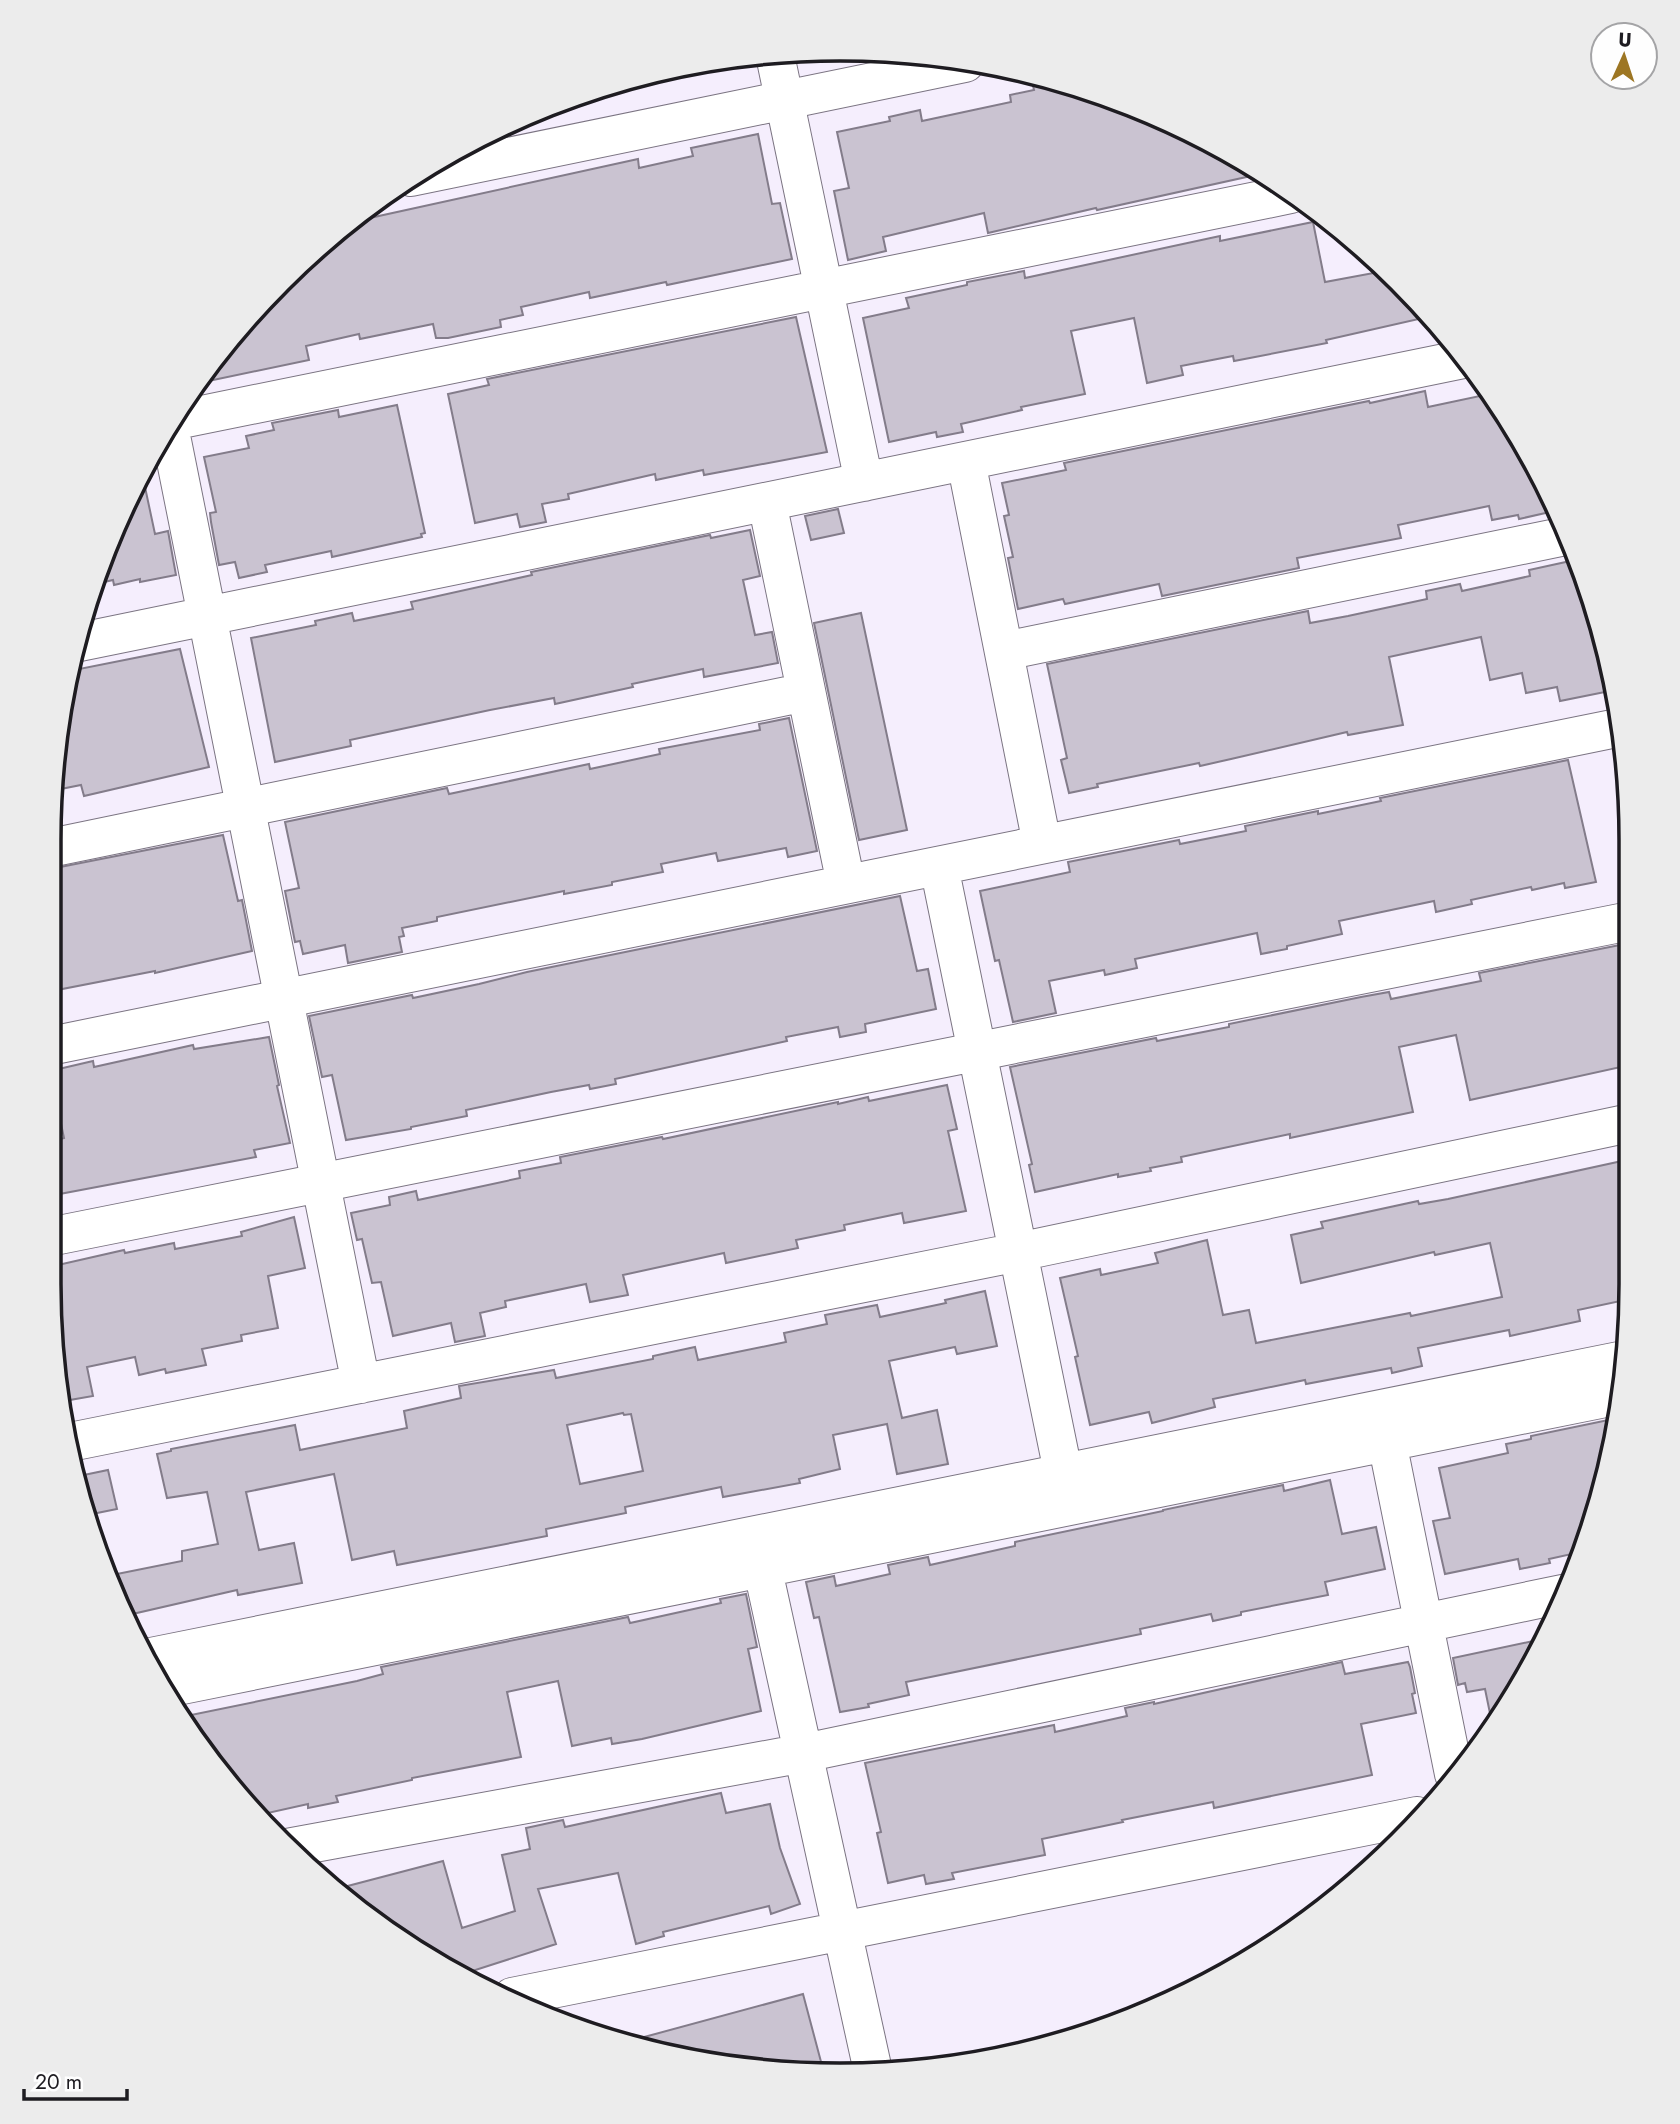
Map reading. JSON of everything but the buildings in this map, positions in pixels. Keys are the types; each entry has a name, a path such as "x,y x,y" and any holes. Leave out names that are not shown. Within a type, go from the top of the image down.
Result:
{"street":[{"path":"777,64 864,482"},
{"path":"444,170 940,68"},
{"path":"185,418 1279,196"},
{"path":"87,640 1454,361"},
{"path":"172,441 361,1384"},
{"path":"966,461 1042,845"},
{"path":"766,502 846,884"},
{"path":"1004,651 1557,538"},
{"path":"61,846 806,692"},
{"path":"61,1044 1611,729"},
{"path":"939,866 1066,1489"},
{"path":"61,1235 1619,923"},
{"path":"77,1441 1018,1252 1619,1126"},
{"path":"157,1656 759,1551 1383,1425 1614,1363"},
{"path":"1383,1425 1610,1396"},
{"path":"1383,1425 1452,1765"},
{"path":"174,1686 759,1551"},
{"path":"759,1551 871,2062"},
{"path":"301,1845 804,1753 1553,1596"},
{"path":"524,1995 1406,1818"}]}
